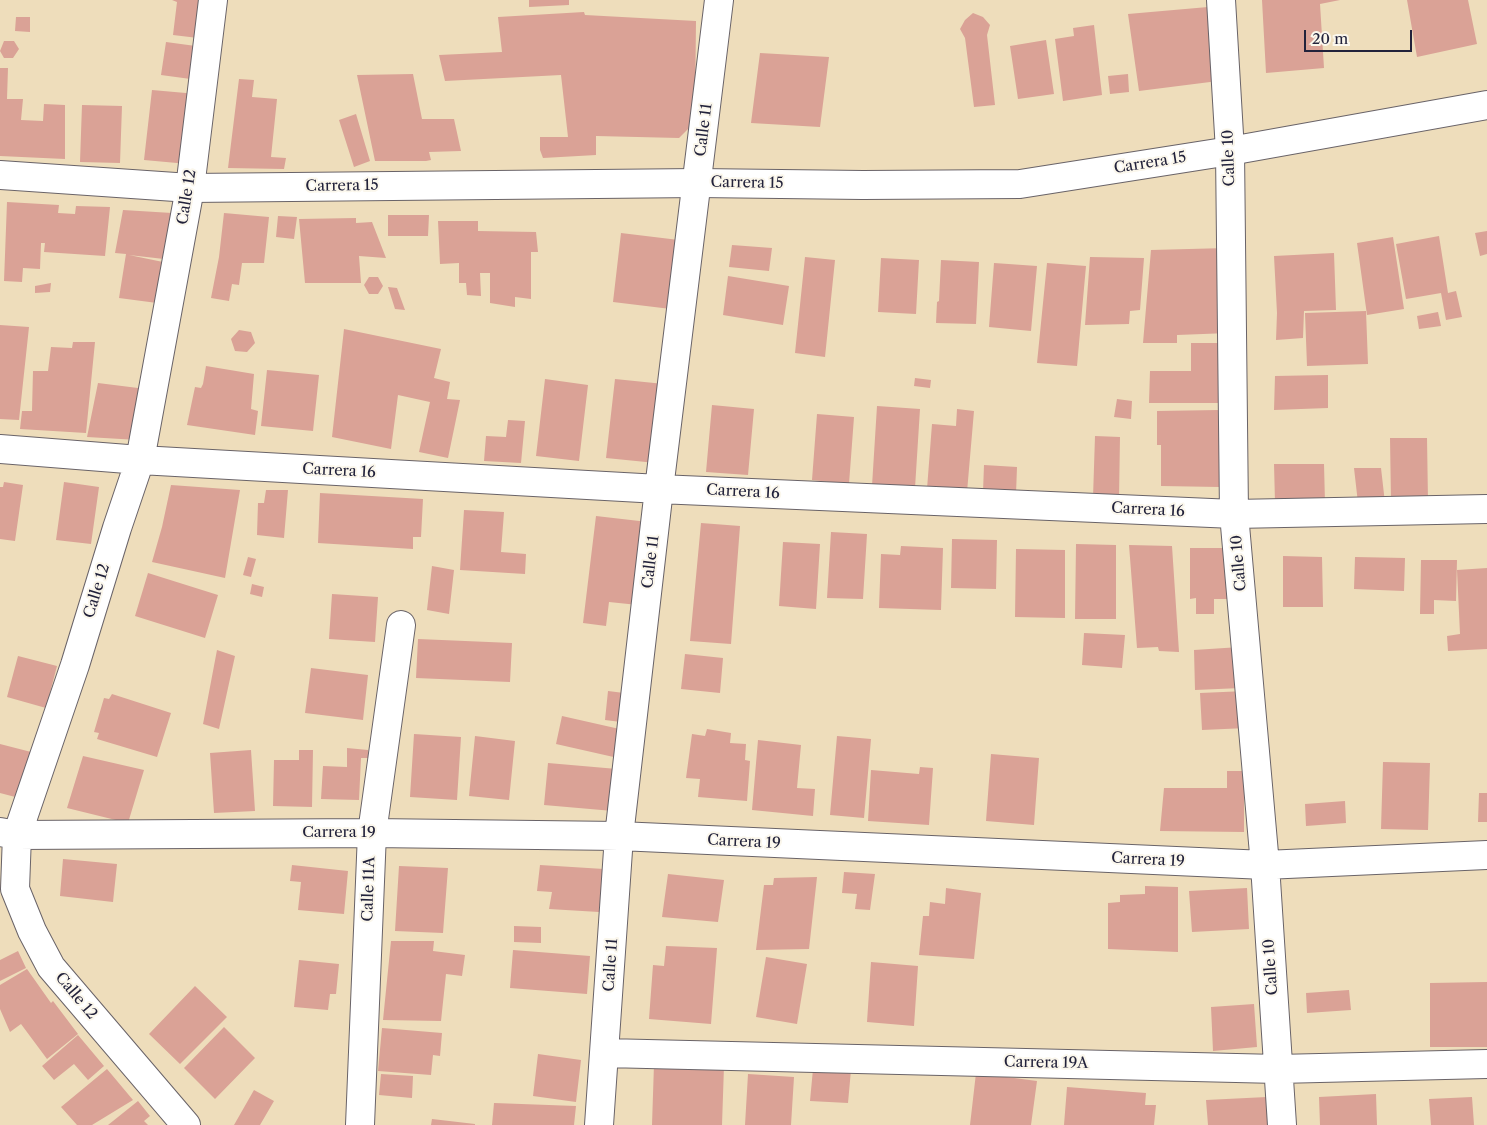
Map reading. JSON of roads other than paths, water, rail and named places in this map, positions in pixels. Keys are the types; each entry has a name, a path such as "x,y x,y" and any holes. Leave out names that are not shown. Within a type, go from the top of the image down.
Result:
{"street":[{"name":"Calle 12","path":"186,1125 51,967 32,931 15,889 8,833 75,665 140,460 190,188 213,0"},
{"name":"Calle 11","path":"599,1125 619,836 719,0"},
{"name":"Calle 10","path":"1221,0 1230,151 1234,514 1265,865 1282,1125"},
{"name":"Carrera 15","path":"0,175 190,188 698,183 1020,184 1230,151 1487,105"},
{"name":"Carrera 16","path":"0,450 140,460 659,489 1234,514 1487,509"},
{"name":"Calle 11A","path":"360,1125 372,833 401,625"},
{"name":"Carrera 19","path":"8,833 372,833 619,836 1265,865 1487,855"},
{"name":"Carrera 19A","path":"605,1053 1278,1069 1487,1064"}]}
